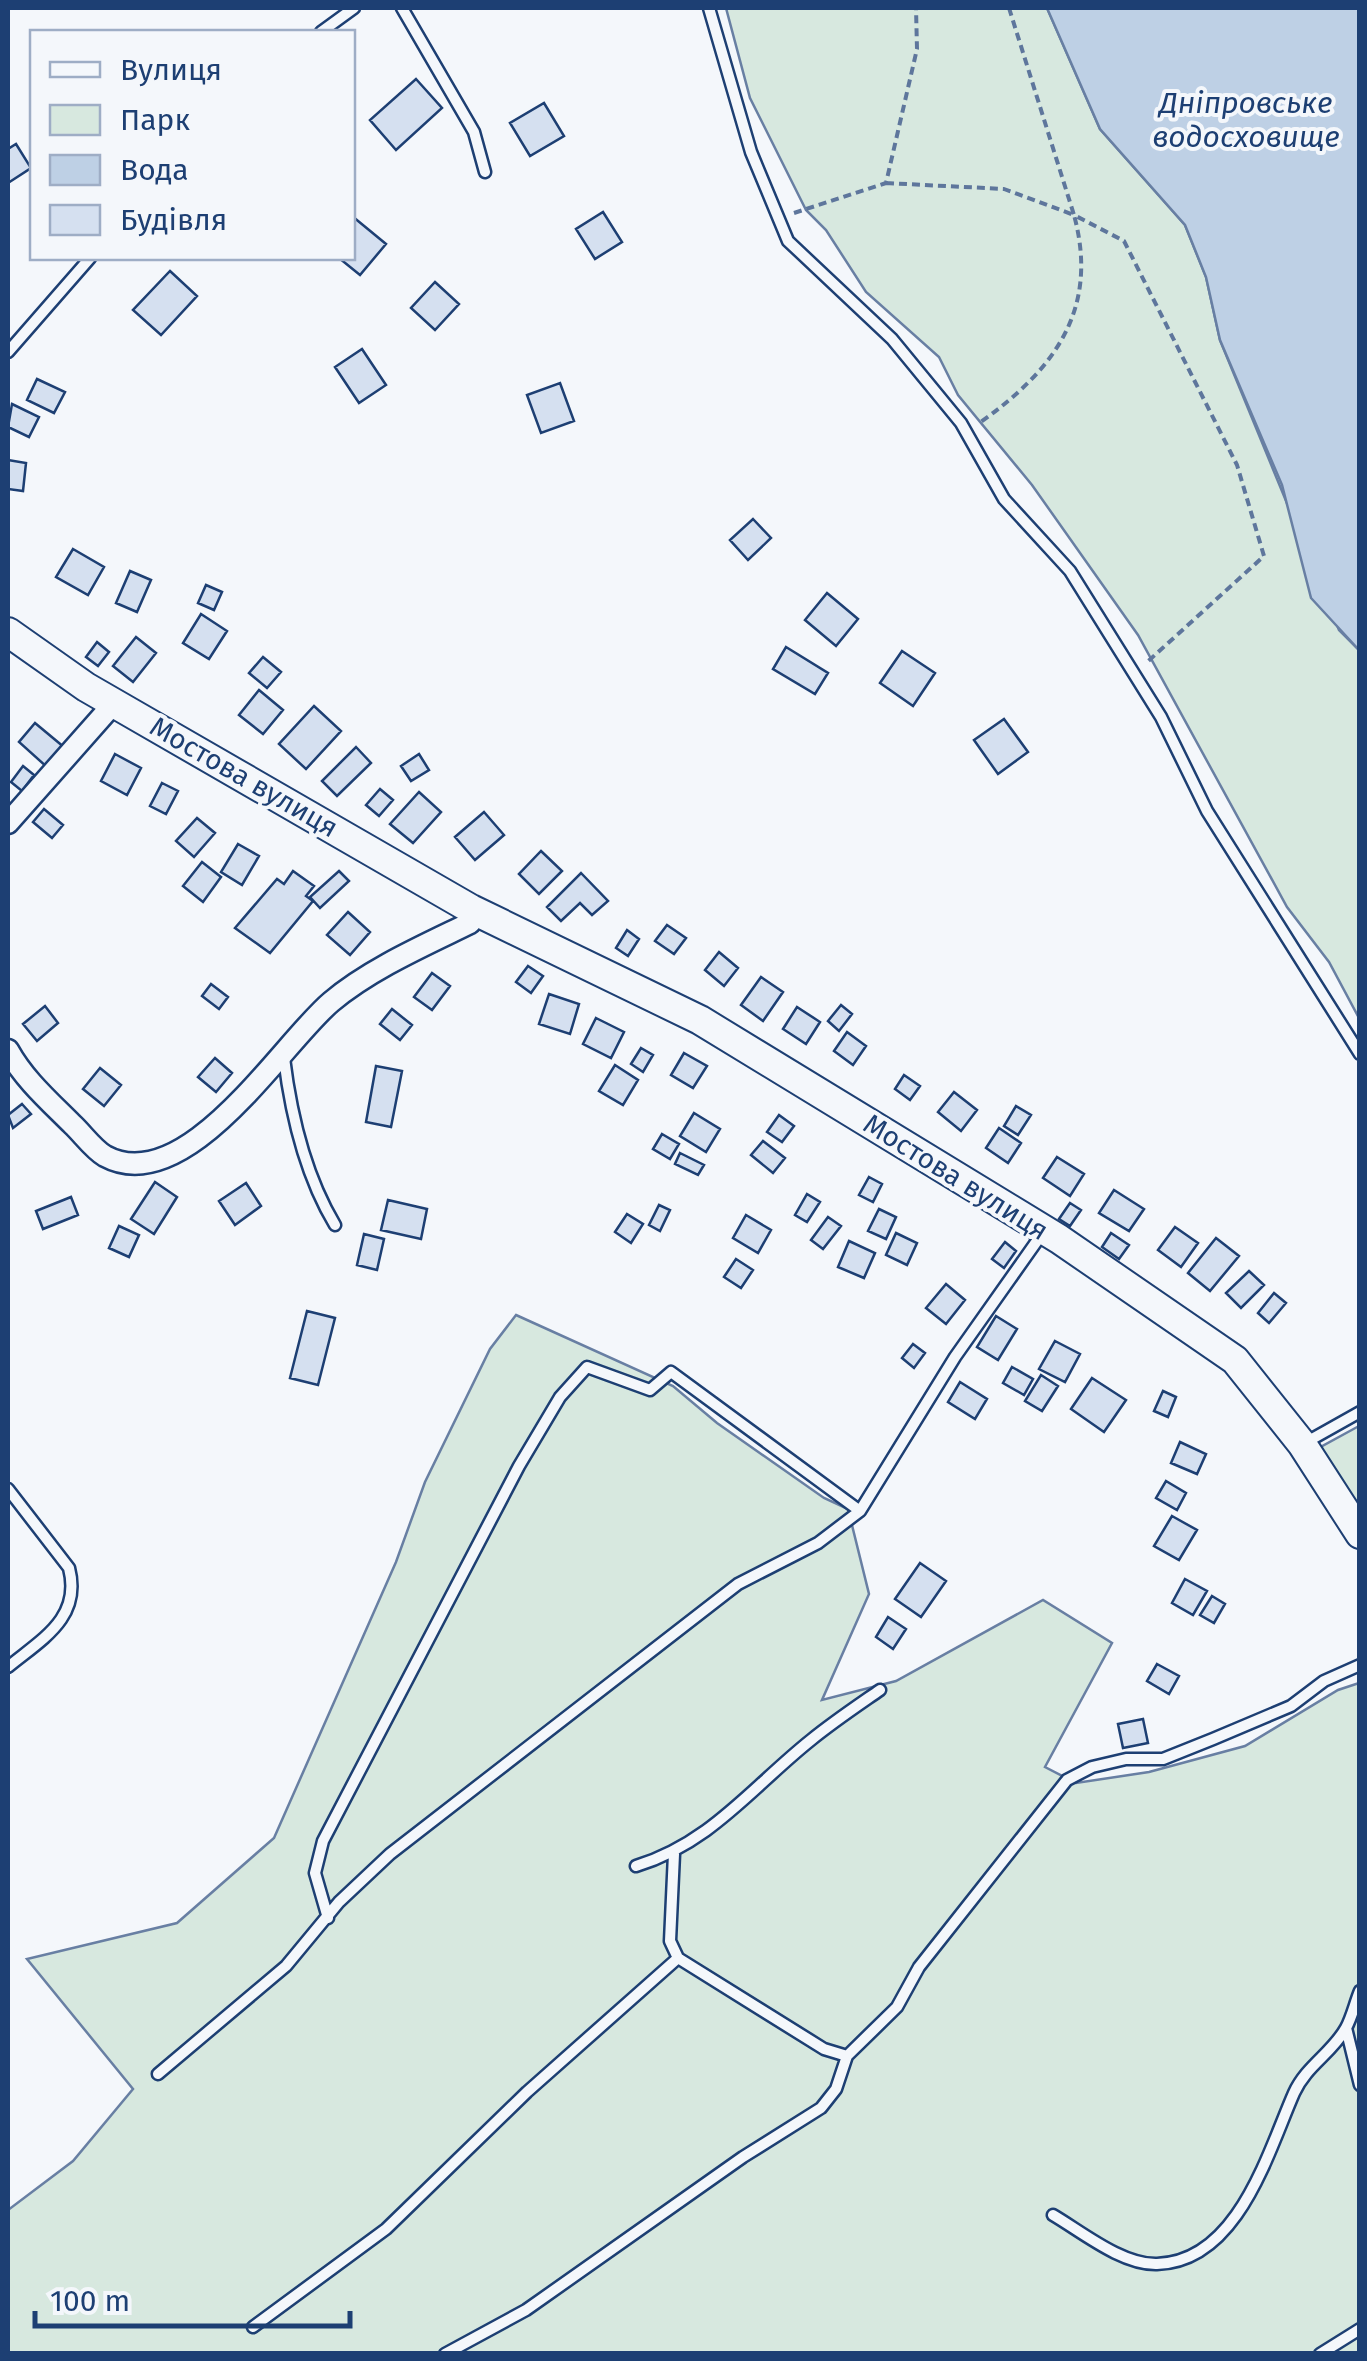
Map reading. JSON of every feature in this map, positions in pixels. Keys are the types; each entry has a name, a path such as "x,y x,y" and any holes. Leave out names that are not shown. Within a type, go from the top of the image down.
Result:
{"street":[{"name":"Мостова вулиця","path":"8,632 115,702 477,912 700,1020 1044,1230 1235,1360 1302,1444 1360,1534"},
{"path":"8,823 80,748 115,702"},
{"path":"8,1050 20,1073 104,1156 124,1161 179,1152 284,1058 330,1003 470,923 477,912"}],"lane":[{"path":"324,30 354,8"},
{"path":"402,8 474,132 486,172"},
{"path":"709,8 751,152 788,241 892,340 966,432 1004,499 1070,571 1134,674 1206,811 1360,1054"},
{"path":"8,352 88,260"},
{"path":"284,1058 289,1097 306,1160 320,1199 335,1225"},
{"path":"158,2074 286,1966 390,1854 738,1584 818,1543 860,1511 955,1357 1044,1230"},
{"path":"328,1918 316,1873 323,1840 519,1466 560,1396 587,1367 650,1390 671,1372 860,1511"},
{"path":"1302,1444 1360,1412"},
{"path":"8,1488 69,1568 73,1600 57,1627 8,1666"},
{"path":"446,2354 526,2310 743,2156 821,2108 836,2089 847,2056 898,2007 918,1967 1066,1780 1092,1767 1126,1759 1163,1759 1213,1740 1291,1706 1324,1681 1360,1665"},
{"path":"636,1866 674,1854 758,1790 809,1741 880,1690"},
{"path":"674,1854 670,1940 678,1958 824,2049 847,2056"},
{"path":"252,2327 386,2229 527,2092 678,1958"},
{"path":"1053,2215 1116,2252 1156,2264 1189,2254 1220,2233 1245,2204 1306,2070 1346,2028 1360,1991"},
{"path":"1346,2028 1360,2085"},
{"path":"1320,2354 1360,2329"}],"path":[{"path":"886,183 917,49 916,8"},
{"path":"966,432 1026,390 1067,336 1084,253 1009,8"},
{"path":"778,218 886,183 1004,189 1074,216 1124,241 1237,465 1264,556 1134,674"}],"green space":[{"path":"726,8 1047,8 1100,129 1185,225 1206,277 1220,340 1339,630 1359,650 1359,1018 1329,962 1287,907 1138,635 1032,485 958,395 939,357 866,292 826,230 806,210 750,98"},
{"path":"516,1315 673,1386 717,1423 824,1498 848,1509 869,1594 822,1700 896,1681 1043,1600 1112,1643 1045,1767 1076,1783 1149,1772 1245,1746 1338,1690 1359,1683 1359,2353 8,2353 8,2210 73,2161 133,2089 27,1959 177,1923 274,1838 396,1562 425,1482 490,1349"},
{"path":"1359,1426 1359,1510 1317,1449"}],"water":[{"name":"Дніпровське водосховище","path":"1047,8 1359,8 1359,650 1311,598 1282,485 1220,340 1206,277 1185,225 1100,129"}],"building":[{"path":"416,79 442,108 396,150 370,120"},
{"path":"544,103 564,136 530,156 510,123"},
{"path":"16,144 30,169 8,183 8,149"},
{"path":"603,212 622,242 595,259 576,229"},
{"path":"355,218 386,244 360,275 341,260 355,260"},
{"path":"170,271 197,296 161,335 133,310"},
{"path":"435,282 459,304 435,330 411,308"},
{"path":"362,349 386,385 359,403 335,367"},
{"path":"37,379 65,392 54,413 27,400"},
{"path":"560,383 574,421 541,433 527,395"},
{"path":"12,404 39,417 29,437 8,427"},
{"path":"8,460 26,463 23,491 8,489"},
{"path":"753,519 771,538 748,560 730,540"},
{"path":"73,549 104,567 88,595 56,577"},
{"path":"130,571 151,580 137,612 116,603"},
{"path":"206,585 222,592 214,610 198,603"},
{"path":"827,593 858,619 836,646 805,620"},
{"path":"201,614 227,631 209,659 183,643"},
{"path":"136,637 156,653 133,682 113,666"},
{"path":"97,642 109,652 98,666 86,657"},
{"path":"786,647 828,673 815,694 773,669"},
{"path":"902,651 935,673 913,706 880,683"},
{"path":"263,657 281,672 267,688 249,673"},
{"path":"259,690 283,710 263,734 239,715"},
{"path":"314,706 341,731 306,769 279,744"},
{"path":"1004,719 1028,752 998,774 974,740"},
{"path":"35,723 65,748 48,768 19,742"},
{"path":"356,747 371,763 337,796 322,781"},
{"path":"115,754 141,768 127,795 101,781"},
{"path":"419,754 429,770 411,781 401,766"},
{"path":"23,766 34,775 22,791 11,782"},
{"path":"162,783 178,791 166,814 150,806"},
{"path":"380,789 393,800 379,816 366,805"},
{"path":"419,792 441,812 413,843 390,824"},
{"path":"44,809 63,825 52,838 33,822"},
{"path":"484,812 504,835 475,860 455,837"},
{"path":"197,818 215,833 194,857 176,841"},
{"path":"238,844 259,856 242,885 221,872"},
{"path":"541,851 562,871 539,894 519,874"},
{"path":"202,862 221,877 203,902 183,886"},
{"path":"293,871 314,886 306,896 313,901 270,953 235,928 277,879 284,884"},
{"path":"339,871 349,881 320,908 310,897"},
{"path":"581,873 608,901 592,915 580,903 561,921 547,907"},
{"path":"348,912 370,932 350,955 327,935"},
{"path":"667,925 686,938 674,954 655,941"},
{"path":"627,930 639,939 628,956 616,948"},
{"path":"719,952 738,968 724,986 705,970"},
{"path":"528,966 543,976 531,993 516,982"},
{"path":"432,973 450,986 432,1010 414,997"},
{"path":"761,977 783,992 763,1021 741,1005"},
{"path":"211,984 228,997 219,1009 202,996"},
{"path":"549,994 579,1004 570,1034 539,1024"},
{"path":"841,1005 852,1014 839,1031 828,1021"},
{"path":"45,1006 58,1023 37,1041 23,1024"},
{"path":"797,1007 820,1022 806,1044 783,1029"},
{"path":"392,1009 412,1025 400,1040 380,1024"},
{"path":"596,1018 624,1032 611,1058 583,1044"},
{"path":"847,1032 866,1046 853,1065 834,1051"},
{"path":"641,1048 653,1055 643,1072 631,1064"},
{"path":"684,1053 707,1066 693,1088 671,1075"},
{"path":"215,1058 232,1073 216,1092 198,1077"},
{"path":"615,1065 638,1080 623,1105 599,1091"},
{"path":"376,1066 402,1071 391,1127 366,1122"},
{"path":"100,1068 121,1085 104,1106 83,1089"},
{"path":"904,1075 920,1086 910,1100 895,1089"},
{"path":"954,1092 977,1110 961,1131 938,1112"},
{"path":"22,1104 31,1114 13,1128 8,1115"},
{"path":"1016,1106 1031,1115 1018,1135 1004,1126"},
{"path":"694,1113 720,1129 706,1152 680,1136"},
{"path":"779,1115 794,1126 782,1142 767,1132"},
{"path":"999,1128 1021,1143 1008,1163 986,1148"},
{"path":"662,1134 679,1144 670,1159 653,1149"},
{"path":"763,1141 785,1158 773,1173 751,1155"},
{"path":"680,1153 704,1165 698,1175 675,1164"},
{"path":"1057,1157 1084,1174 1070,1196 1043,1178"},
{"path":"869,1177 882,1184 873,1202 859,1195"},
{"path":"155,1182 177,1197 154,1234 131,1219"},
{"path":"246,1183 261,1206 235,1225 219,1201"},
{"path":"1114,1190 1144,1209 1129,1231 1099,1213"},
{"path":"807,1194 820,1202 807,1222 795,1215"},
{"path":"71,1197 78,1215 43,1229 36,1211"},
{"path":"388,1200 427,1209 421,1239 381,1230"},
{"path":"1070,1203 1081,1210 1070,1226 1059,1219"},
{"path":"659,1205 670,1210 660,1231 649,1225"},
{"path":"879,1209 896,1217 886,1239 868,1231"},
{"path":"627,1214 643,1224 631,1243 615,1232"},
{"path":"746,1215 771,1230 758,1253 733,1238"},
{"path":"828,1217 841,1226 823,1249 811,1240"},
{"path":"119,1226 139,1235 129,1257 109,1248"},
{"path":"1175,1227 1198,1243 1181,1267 1158,1250"},
{"path":"896,1233 917,1243 907,1265 886,1255"},
{"path":"1111,1233 1129,1245 1119,1259 1102,1247"},
{"path":"364,1234 384,1239 377,1270 357,1265"},
{"path":"1216,1238 1239,1256 1210,1291 1188,1273"},
{"path":"849,1241 875,1253 864,1278 838,1267"},
{"path":"1005,1242 1016,1251 1004,1268 992,1259"},
{"path":"736,1259 753,1270 741,1288 724,1277"},
{"path":"1249,1271 1264,1285 1241,1308 1226,1293"},
{"path":"946,1284 965,1300 946,1324 926,1308"},
{"path":"1274,1293 1286,1303 1269,1323 1258,1313"},
{"path":"307,1311 335,1318 318,1385 290,1378"},
{"path":"996,1316 1017,1329 998,1360 977,1347"},
{"path":"1055,1341 1080,1354 1065,1382 1039,1369"},
{"path":"913,1344 925,1353 914,1368 902,1358"},
{"path":"1012,1367 1033,1379 1024,1395 1003,1383"},
{"path":"1041,1375 1058,1386 1042,1411 1025,1401"},
{"path":"1092,1378 1126,1400 1104,1432 1071,1409"},
{"path":"960,1382 987,1399 975,1419 948,1402"},
{"path":"1163,1391 1176,1397 1168,1417 1154,1411"},
{"path":"1180,1442 1206,1454 1197,1474 1171,1463"},
{"path":"1166,1481 1186,1493 1177,1510 1156,1498"},
{"path":"1172,1516 1197,1530 1179,1560 1154,1546"},
{"path":"920,1563 946,1581 921,1617 895,1599"},
{"path":"1185,1579 1207,1591 1193,1615 1172,1603"},
{"path":"1212,1596 1225,1604 1214,1623 1200,1615"},
{"path":"888,1617 906,1629 893,1649 876,1637"},
{"path":"1157,1664 1179,1676 1169,1694 1147,1681"},
{"path":"1143,1719 1148,1743 1123,1748 1118,1724"}]}
